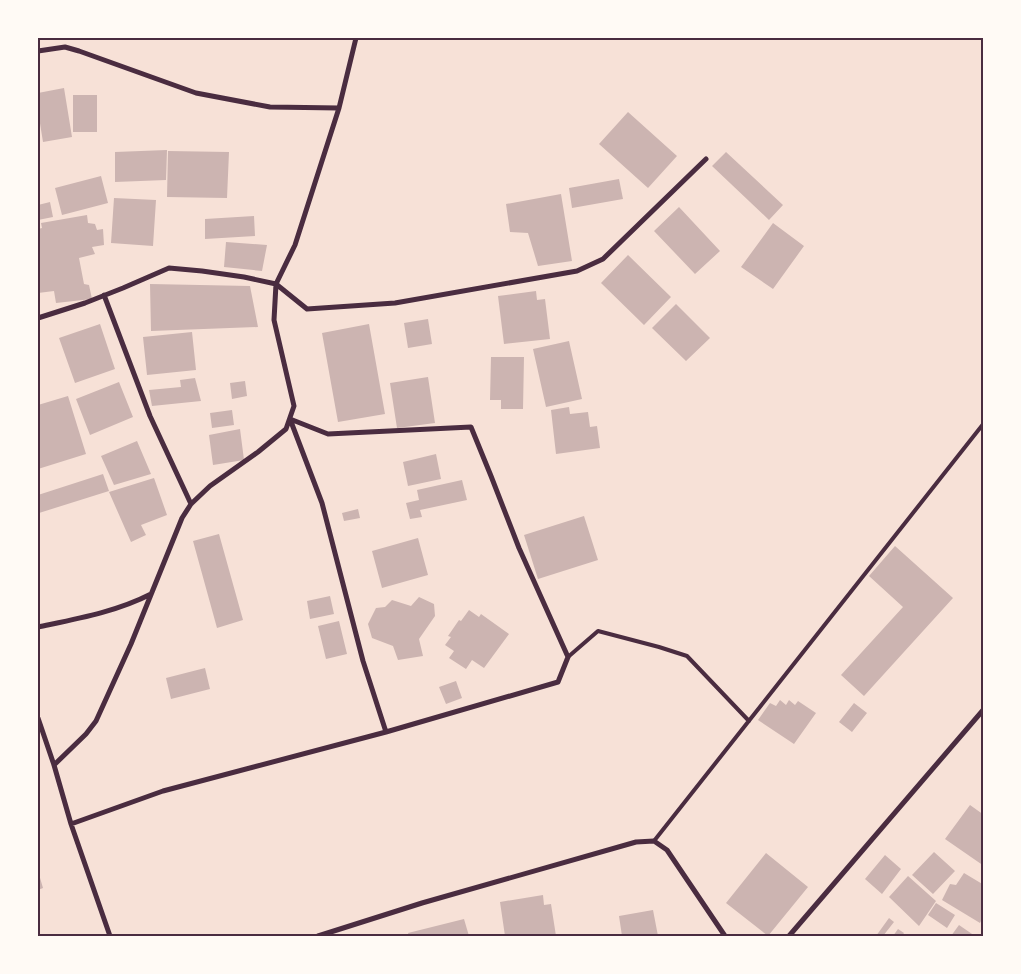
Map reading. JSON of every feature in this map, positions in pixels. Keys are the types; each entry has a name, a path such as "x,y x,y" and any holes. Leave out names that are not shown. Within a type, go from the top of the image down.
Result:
{"street":[{"path":"54,765 86,734 96,720 131,644 182,518 191,504 210,486 286,430 294,406 274,320 276,284 294,245 339,108 356,38"},
{"path":"38,51 65,47 196,93 270,108 339,108"},
{"path":"38,318 85,303 169,268 244,277 276,284 307,309 395,303 577,271 603,259 706,159"},
{"path":"104,295 150,416 191,504"},
{"path":"72,824 163,791 386,732 558,682 568,657 519,548 471,427 328,434 290,419"},
{"path":"290,419 322,503 363,661 386,732"},
{"path":"38,627 110,610 135,602 151,594"},
{"path":"788,936 984,709"},
{"path":"38,718 110,936"},
{"path":"318,936 636,842 654,841 667,850 725,936"}],"lane":[{"path":"654,841 984,423"},
{"path":"568,657 598,631 687,656 749,720"}],"building":[{"path":"64,88 72,137 43,142 38,111 38,93"},
{"path":"73,95 97,95 97,132 73,132"},
{"path":"628,112 677,156 648,188 599,144"},
{"path":"167,150 166,180 115,182 115,152"},
{"path":"168,151 229,152 227,198 167,197"},
{"path":"726,152 783,205 769,220 712,166"},
{"path":"101,176 108,203 62,215 55,188"},
{"path":"619,179 623,199 572,208 569,188"},
{"path":"561,194 572,261 538,266 528,233 510,232 506,204"},
{"path":"114,198 156,200 153,246 111,243"},
{"path":"50,202 53,217 38,220 38,205"},
{"path":"679,207 720,251 695,274 654,231"},
{"path":"87,215 88,223 95,224 97,230 103,229 104,245 92,247 95,254 79,258 84,284 89,285 92,299 56,303 54,291 38,293 38,229 42,228 41,223"},
{"path":"254,216 255,236 205,239 205,219"},
{"path":"773,223 804,246 773,289 741,267"},
{"path":"226,242 267,245 262,271 224,267"},
{"path":"628,255 671,297 644,325 601,283"},
{"path":"150,284 250,286 258,327 151,331"},
{"path":"536,291 537,300 545,299 550,339 504,344 498,296"},
{"path":"676,304 710,338 686,361 652,328"},
{"path":"428,319 432,344 408,348 404,323"},
{"path":"100,324 115,369 75,383 59,338"},
{"path":"369,324 385,414 338,422 322,333"},
{"path":"192,332 196,370 147,375 143,337"},
{"path":"569,341 582,399 546,407 533,349"},
{"path":"491,357 524,357 523,409 501,409 501,400 490,400"},
{"path":"428,377 435,423 397,428 390,383"},
{"path":"195,378 201,401 152,406 149,390 181,387 180,380"},
{"path":"245,381 247,396 232,399 230,383"},
{"path":"119,382 133,417 90,435 76,399"},
{"path":"68,396 86,454 38,469 38,405"},
{"path":"569,407 570,414 588,412 590,427 597,426 600,448 556,454 551,410"},
{"path":"232,410 234,425 212,428 210,413"},
{"path":"240,429 244,460 213,465 209,435"},
{"path":"137,441 151,474 114,485 101,456"},
{"path":"436,454 441,479 408,486 403,462"},
{"path":"103,474 109,491 39,513 38,495"},
{"path":"154,478 167,515 141,525 146,535 131,542 109,492"},
{"path":"462,480 467,500 420,510 422,517 410,519 406,503 419,500 417,490"},
{"path":"358,509 360,518 344,521 342,513"},
{"path":"584,516 598,560 538,579 524,535"},
{"path":"219,534 243,620 217,628 193,541"},
{"path":"418,538 428,575 382,588 372,551"},
{"path":"895,546 953,598 864,696 841,675 903,607 869,576"},
{"path":"330,596 334,614 310,619 307,601"},
{"path":"419,597 434,604 435,616 419,639 423,656 398,660 393,646 372,638 368,624 376,608 385,607 392,600 411,606"},
{"path":"469,610 479,617 481,614 509,634 484,668 472,660 466,669 449,658 454,651 445,645 451,637 448,636"},
{"path":"339,621 347,654 326,659 318,626"},
{"path":"205,668 210,689 171,699 166,678"},
{"path":"456,681 462,698 446,704 439,687"},
{"path":"780,700 786,705 789,700 795,705 798,701 816,713 794,744 758,720 770,703 776,706"},
{"path":"854,703 867,713 852,732 839,722"},
{"path":"970,805 984,815 984,866 945,839"},
{"path":"934,852 955,871 933,894 912,875"},
{"path":"766,853 808,887 768,936 726,903"},
{"path":"885,855 901,869 882,894 865,879"},
{"path":"38,871 43,888 38,890"},
{"path":"964,873 984,885 984,915 980,923 942,900 950,884 956,885"},
{"path":"908,876 936,901 919,926 889,897"},
{"path":"543,895 544,905 551,904 556,936 505,936 500,902"},
{"path":"936,903 955,915 947,928 928,915"},
{"path":"653,910 658,936 622,936 619,916"},
{"path":"889,918 894,922 883,936 876,936"},
{"path":"464,919 469,936 409,936 408,933"},
{"path":"959,925 975,936 951,936"},
{"path":"898,929 904,933 902,936 893,936"}]}
